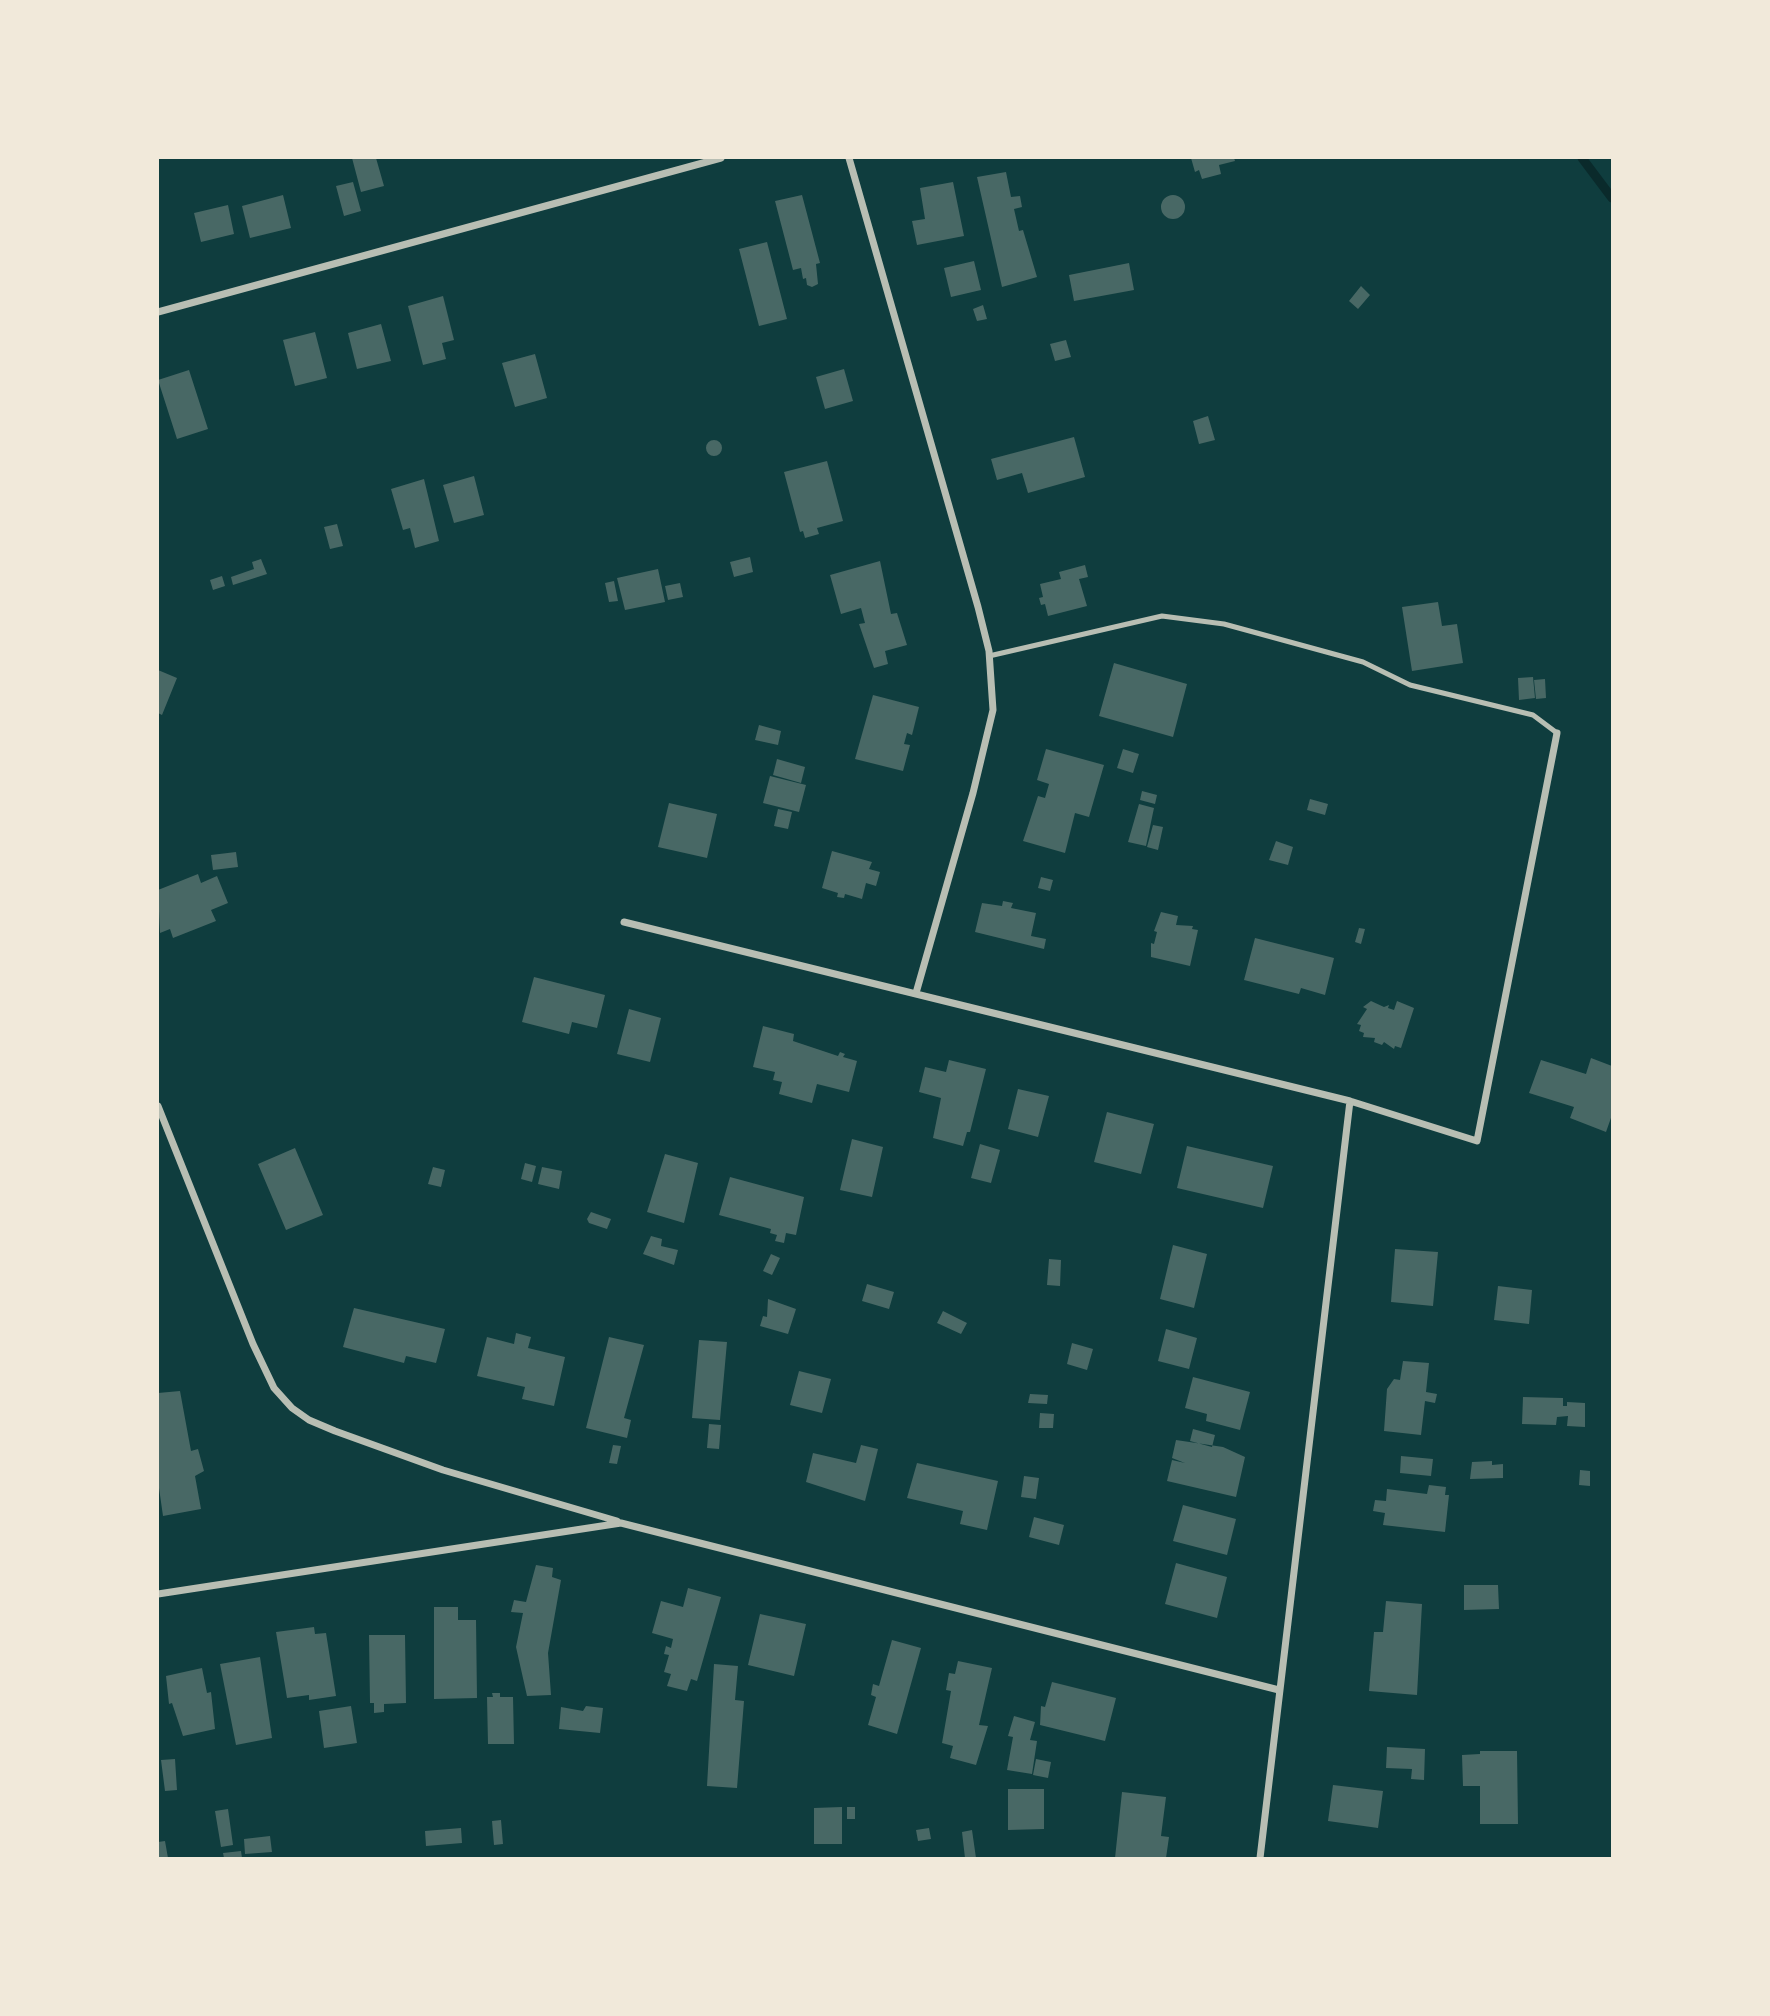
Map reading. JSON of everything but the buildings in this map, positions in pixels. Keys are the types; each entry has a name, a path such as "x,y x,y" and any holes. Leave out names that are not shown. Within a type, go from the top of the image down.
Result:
{"street":[{"path":"158,312 722,158"},
{"path":"849,158 989,656 993,710 973,793 916,993"},
{"path":"624,922 1350,1101 1477,1141 1557,733"},
{"path":"1260,1858 1350,1101"},
{"path":"158,1106 253,1344 274,1388 292,1408 309,1420 430,1465 621,1523 1279,1690"},
{"path":"158,1594 621,1523"}],"lane":[{"path":"989,656 1161,615 1224,624 1363,662 1410,685 1533,715 1557,733"}],"waterway":[{"path":"1582,158 1612,198"}]}
